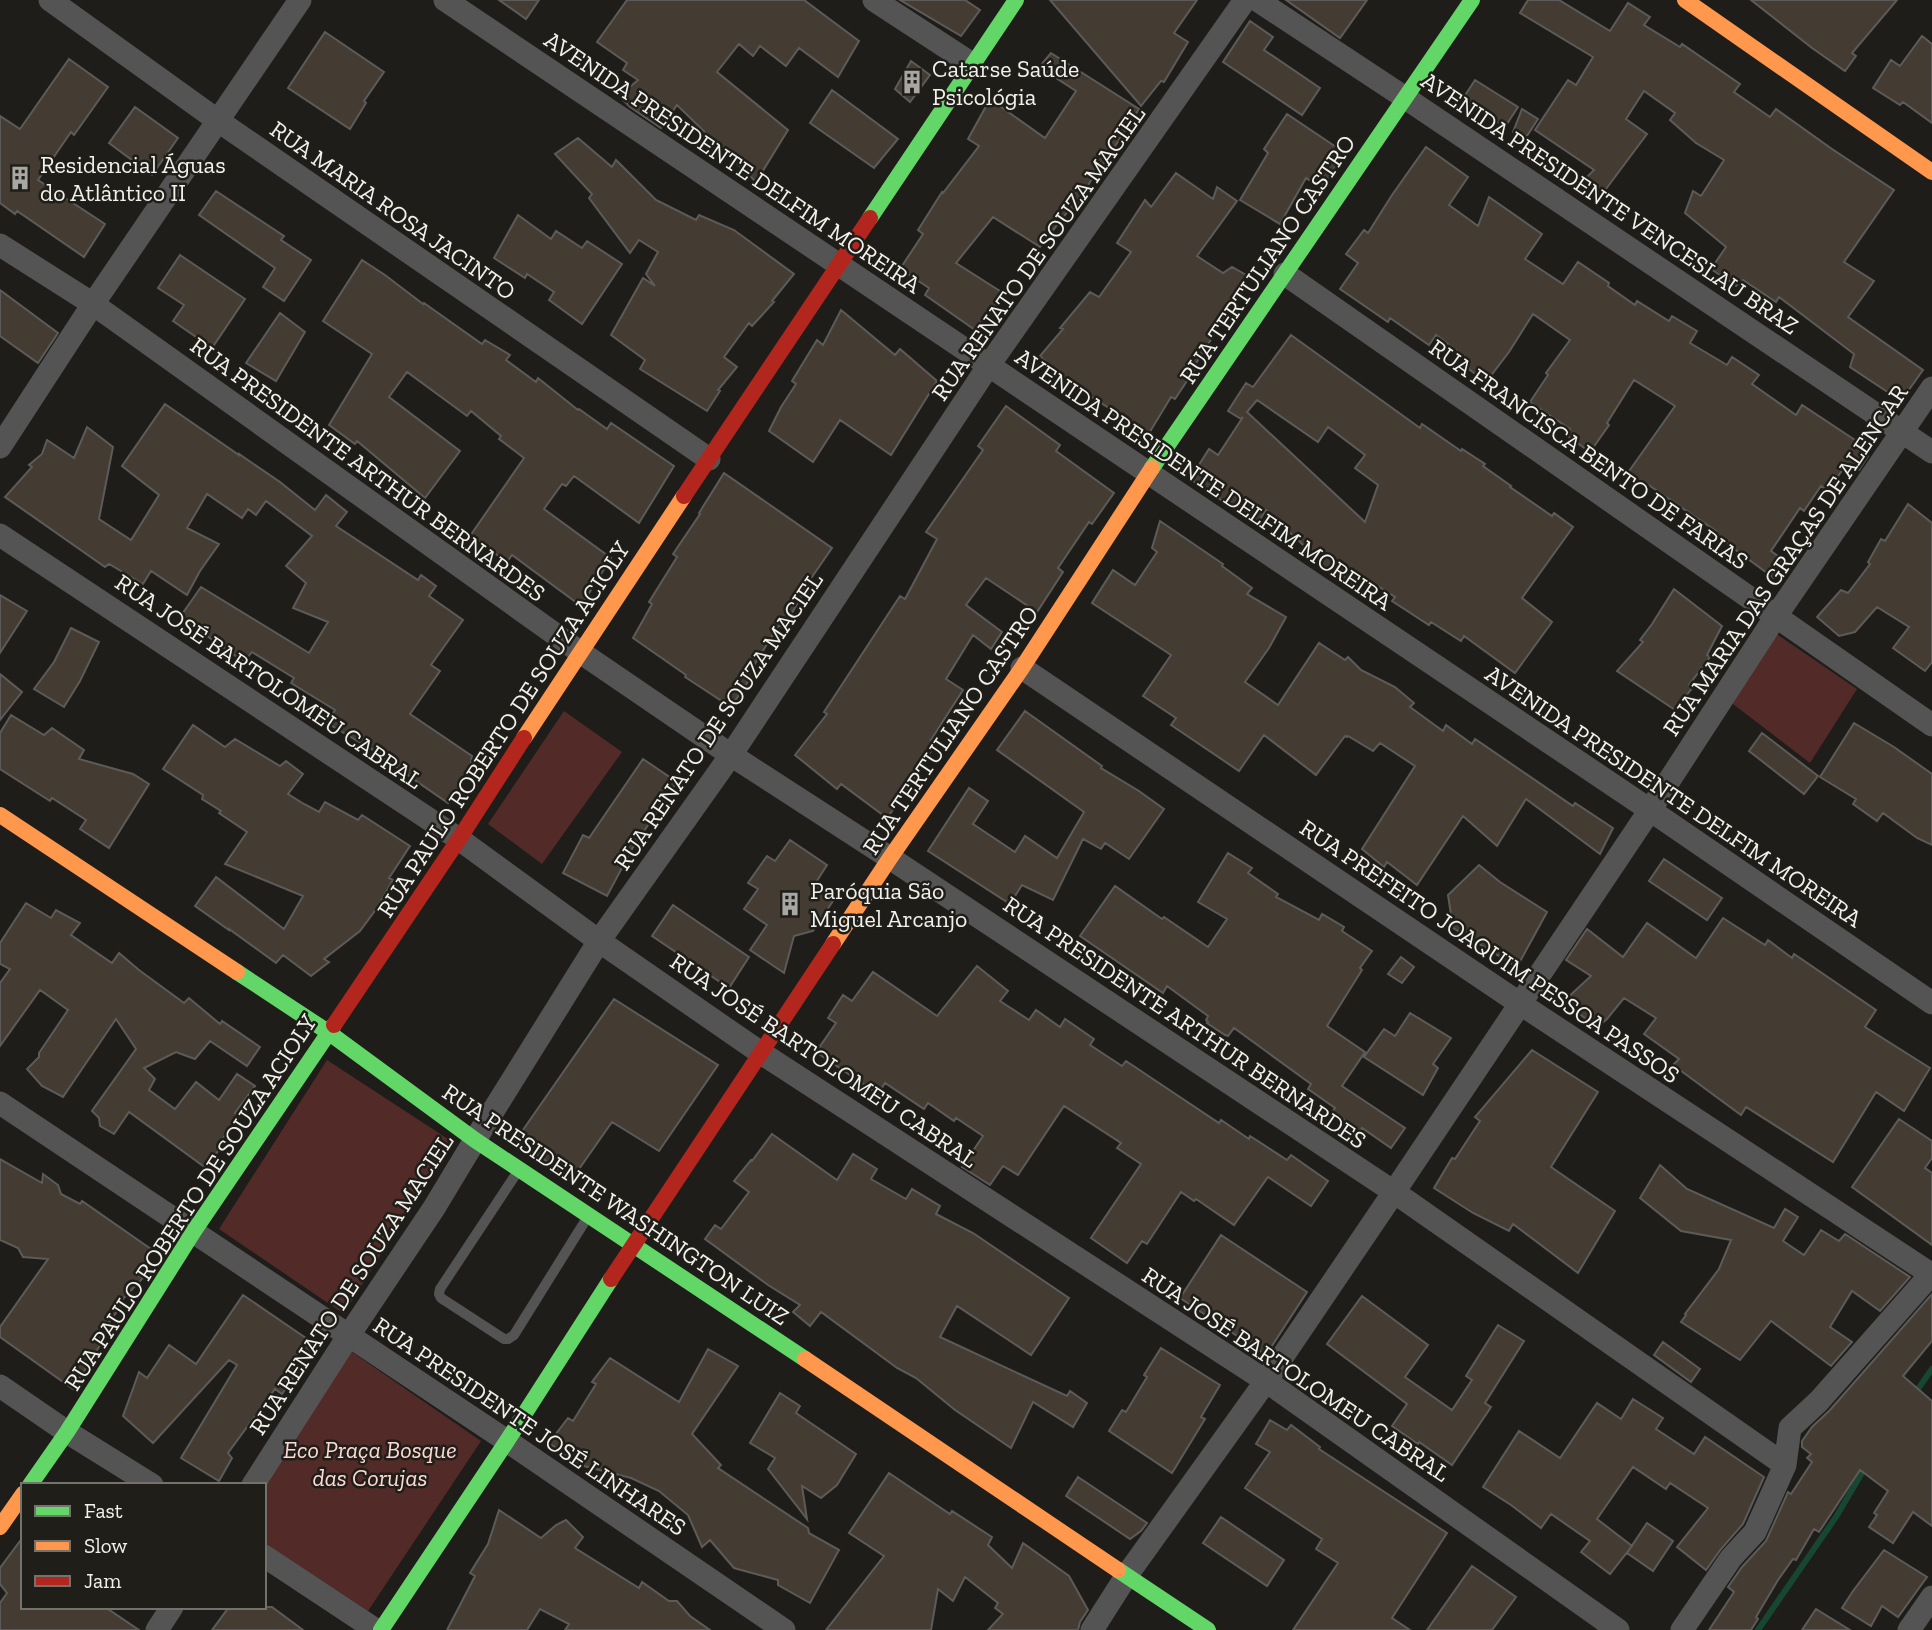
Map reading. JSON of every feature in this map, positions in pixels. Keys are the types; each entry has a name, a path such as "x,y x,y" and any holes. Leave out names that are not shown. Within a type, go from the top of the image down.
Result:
{"street":[{"name":"RUA MARIA ROSA JACINTO","path":"50,0 217,120 709,459"},
{"path":"0,447 93,304 300,0"},
{"name":"AVENIDA PRESIDENTE DELFIM MOREIRA","path":"445,0 1650,810 1932,1003"},
{"path":"874,0 972,64"},
{"name":"RUA PAULO ROBERTO DE SOUZA ACIOLY","path":"31,1483 67,1432 194,1231 459,839 580,652 1016,0"},
{"name":"RUA RENATO DE SOUZA MACIEL","path":"254,1483 434,1208 599,942 731,755 989,365 1245,0"},
{"name":"AVENIDA PRESIDENTE VENCESLAU BRAZ","path":"1257,0 1932,452"},
{"name":"RUA TERTULIANO CASTRO","path":"378,1630 507,1441 633,1244 890,858 1022,668 1148,474 1472,0"},
{"path":"1685,0 1932,172"},
{"name":"RUA PRESIDENTE ARTHUR BERNARDES","path":"0,245 93,304 580,652 731,755 1394,1192 1785,1465"},
{"name":"RUA FRANCISCA BENTO DE FARIAS","path":"1285,274 1932,725"},
{"name":"RUA MARIA DAS GRAÇAS DE ALENCAR","path":"1092,1630 1127,1575 1266,1381 1394,1192 1650,810 1776,616 1932,388"},
{"name":"RUA JOSÉ BARTOLOMEU CABRAL","path":"0,535 459,839 599,942 761,1053 1266,1381 1618,1630"},
{"name":"RUA PREFEITO JOAQUIM PESSOA PASSOS","path":"1022,668 1519,1003 1931,1273"},
{"name":"RUA PRESIDENTE WASHINGTON LUIZ","path":"0,815 328,1032 474,1140 1208,1630"},
{"name":"RUA PRESIDENTE JOSÉ LINHARES","path":"0,1103 507,1441 784,1630"},
{"path":"1682,1630 1731,1558 1755,1532 1785,1465 1790,1427 1819,1401 1931,1273"},
{"path":"0,1386 149,1483"},
{"path":"0,1527 21,1497"},
{"path":"266,1557 378,1630"},
{"path":"1909,1630 1932,1597"},
{"path":"157,1630 171,1609"}],"lane":[{"path":"520,1169 440,1289 441,1298 460,1312 504,1339 514,1335 589,1216"}],"green space":[{"path":"1775,633 1857,689 1810,763 1729,701"},
{"path":"564,711 622,752 542,864 488,824"},
{"path":"327,1060 451,1141 344,1314 219,1229"},
{"name":"Eco Praça Bosque das Corujas","path":"349,1350 481,1441 368,1611 266,1544 265,1483"}],"building":[{"path":"499,0 539,0 526,19"},
{"path":"627,0 804,0 859,41 838,77 799,48 786,66 760,46 753,56 739,44 717,72 788,130 756,182 677,105 661,128 619,96 638,80 623,70 627,63 597,42"},
{"path":"900,0 965,0 980,10 961,36"},
{"path":"1050,0 1197,0 1174,33 1188,42 1164,82 1161,81 1141,106"},
{"path":"1286,0 1367,0 1340,38"},
{"path":"1528,0 1559,0 1610,31 1628,3 1650,17 1644,25 1680,47 1682,44 1740,84 1734,92 1770,117 1776,109 1894,190 1844,262 1874,281 1848,317 1923,370 1901,401 1850,367 1854,354 1779,297 1776,302 1743,280 1736,286 1711,269 1726,247 1685,213 1693,191 1701,196 1724,160 1696,143 1670,120 1675,113 1644,91 1626,119 1647,134 1603,193 1584,180 1594,170 1535,130 1568,80 1576,85 1593,57 1520,13"},
{"path":"1751,0 1897,0 1852,53 1856,56 1845,71"},
{"path":"1250,21 1273,37 1264,50 1320,88 1302,115 1223,62"},
{"path":"325,32 384,72 364,101 366,103 350,129 288,88"},
{"path":"1922,36 1932,44 1932,123 1903,102 1900,105 1873,88 1891,60 1900,66"},
{"path":"1051,53 1139,109 1099,171 1097,170 1072,213 1069,210 1040,247 993,217 956,263 1003,293 978,332 925,295 929,288 900,269 923,234 918,230 942,192 979,146 968,139 990,99 1045,138 1076,91 1039,67"},
{"path":"69,59 108,87 74,135 71,132 38,180 105,224 84,257 17,211 15,214 0,203 0,116 20,129"},
{"name":"Catarse Saúde Psicológia","path":"911,61 930,75 910,102 895,89"},
{"path":"1475,80 1518,107 1505,127 1462,100"},
{"path":"832,90 898,139 874,168 810,123"},
{"path":"135,107 178,138 152,175 109,143"},
{"path":"1522,109 1538,119 1525,139 1513,132"},
{"path":"1287,114 1345,153 1321,188 1306,178 1280,224 1240,200 1268,153 1264,149"},
{"path":"578,138 612,167 616,160 656,200 696,220 699,215 734,230 794,274 752,326 749,323 724,357 737,367 718,390 720,391 707,411 640,369 645,360 611,335 643,278 655,286 646,274 658,252 639,240 630,253 589,198 592,194 555,154"},
{"path":"1426,147 1468,177 1449,205 1478,226 1489,197 1542,234 1525,259 1563,284 1578,262 1635,305 1637,301 1669,321 1672,316 1697,331 1690,343 1727,365 1732,357 1759,375 1752,384 1796,415 1802,405 1858,442 1855,447 1868,456 1859,470 1847,463 1828,491 1821,486 1804,511 1800,508 1771,551 1786,562 1774,578 1714,534 1716,531 1647,484 1645,488 1627,474 1675,406 1634,380 1607,423 1609,425 1590,452 1566,435 1570,429 1530,402 1548,375 1546,373 1570,340 1533,314 1486,382 1466,367 1470,361 1436,335 1429,345 1390,318 1388,322 1340,289 1358,263 1346,254 1364,230 1368,233"},
{"path":"1176,173 1213,199 1217,187 1237,201 1197,256 1223,273 1232,267 1248,276 1223,315 1225,317 1195,365 1197,366 1175,399 1171,397 1148,435 1063,379 1040,356 1090,292 1099,297 1131,252 1117,243 1145,200 1151,207"},
{"path":"216,191 284,236 281,240 311,260 284,301 263,287 275,268 199,215"},
{"path":"518,215 551,239 556,231 582,248 587,241 622,264 582,324 549,300 554,292 527,274 525,278 494,258"},
{"path":"180,255 245,299 212,348 173,321 184,305 158,288"},
{"path":"362,260 482,344 485,340 510,355 506,360 536,382 538,378 578,410 607,429 611,423 674,466 639,523 574,476 566,486 562,484 544,509 611,558 581,606 512,555 507,562 470,536 524,458 499,439 501,436 471,411 467,416 407,372 389,397 460,451 425,498 357,441 355,444 329,425 372,354 323,321"},
{"path":"0,290 58,333 38,363 0,336"},
{"path":"841,310 895,355 900,349 937,381 891,455 840,420 813,462 769,431 796,384 792,381 817,340 823,345"},
{"path":"280,313 305,332 276,381 246,363"},
{"path":"1291,335 1420,428 1422,424 1461,451 1462,449 1485,464 1483,466 1510,487 1573,527 1522,598 1552,622 1515,673 1464,636 1461,641 1431,622 1429,625 1392,601 1395,597 1359,574 1351,585 1313,560 1316,557 1266,510 1257,524 1190,479 1209,449 1218,455 1243,417 1241,419 1228,411 1246,383 1253,387","holes":["1257,400 1318,442 1328,427 1365,455 1355,468 1378,485 1365,522 1247,412"]},
{"path":"165,404 280,482 315,510 326,495 347,512 336,526 418,580 421,575 436,586 429,596 463,620 431,665 440,671 410,714 472,756 469,774 448,803 381,755 327,723 335,710 291,683 294,678 252,652 244,662 180,617 201,587 309,653 328,622 293,608 306,583 286,566 312,536 266,501 256,515 248,509 242,518 207,494 187,528 219,544 187,595 151,571 143,584 109,564 105,567 5,497 32,467 29,465 42,454 47,440 74,458 87,427 113,447 99,519 131,540 159,495 122,466"},
{"path":"1006,406 1060,445 1056,451 1114,493 1092,524 1089,522 1058,568 1063,572 1037,612 986,578 966,605 1002,632 991,649 973,635 946,679 963,690 931,740 936,743 887,818 841,784 837,789 795,755 827,714 824,712 900,596 905,599 937,539 926,532 983,450 978,446"},
{"path":"724,473 832,548 803,590 805,591 783,628 779,625 748,675 751,677 731,707 633,638 652,604 649,602 677,557 673,554"},
{"path":"1908,504 1932,523 1932,662 1925,671 1893,648 1909,627 1877,607 1855,632 1839,636 1817,617 1841,590 1848,593 1870,564 1868,562 1881,539 1885,541"},
{"path":"1160,521 1223,564 1222,566 1252,588 1247,594 1286,617 1269,648 1245,682 1278,705 1319,643 1345,660 1348,657 1361,670 1395,687 1414,703 1410,707 1443,731 1446,725 1472,744 1475,739 1573,806 1575,803 1613,828 1600,854 1526,799 1497,846 1463,816 1417,885 1387,862 1384,867 1362,849 1415,766 1380,743 1373,751 1345,736 1316,775 1264,735 1239,771 1171,725 1176,718 1143,696 1171,655 1092,603 1113,570 1135,585 1157,552 1152,548"},
{"path":"1674,589 1722,626 1707,655 1710,657 1689,685 1693,687 1675,710 1617,671 1643,642 1640,640"},
{"path":"0,595 27,611 0,653"},
{"path":"71,628 99,642 64,707 34,689 54,662"},
{"path":"0,674 22,692 0,720"},
{"path":"1025,711 1102,766 1101,768 1164,809 1129,859 1105,843 1101,849 1083,839 1053,900 1022,885 1010,904 928,851 969,788 988,801 973,824 1015,852 1025,836 1057,858 1084,812 997,750"},
{"path":"11,715 44,735 52,728 84,750 79,759 133,774 149,784 109,848 80,829 86,820 0,769 0,733"},
{"path":"1854,723 1932,774 1932,845 1917,838 1883,813 1877,821 1853,804 1856,799 1820,777"},
{"path":"193,725 225,747 235,739 280,766 286,761 303,774 288,794 304,804 319,812 325,802 358,820 362,815 410,846 389,878 393,880 377,908 360,931 324,959 329,962 311,976 283,955 276,963 195,906 216,877 284,929 303,896 225,864 247,832 202,799 203,795 163,769"},
{"path":"1762,733 1818,776 1804,794 1749,751"},
{"path":"643,759 677,782 632,849 607,896 563,873 583,835 589,838"},
{"name":"Paróquia São Miguel Arcanjo","path":"790,840 827,865 815,884 835,898 813,931 794,936 784,973 750,950 767,925 744,909 758,889 748,883 767,856 775,861"},
{"path":"1228,853 1252,868 1248,873 1278,894 1276,897 1319,920 1322,914 1344,927 1342,931 1372,951 1327,1026 1365,1052 1342,1086 1405,1128 1391,1148 1332,1112 1335,1108 1308,1089 1311,1084 1234,1028 1228,1036 1225,1035 1207,1023 1208,1016 1167,986 1163,993 1080,936 1115,886 1208,947 1227,919 1198,902"},
{"path":"1664,859 1722,898 1707,920 1649,881"},
{"path":"1479,865 1547,912 1517,967 1453,928 1448,895"},
{"path":"26,903 51,918 56,910 80,923 71,935 112,963 119,953 184,1003 189,998 220,1024 222,1021 260,1047 247,1066 210,1041 195,1059 176,1052 144,1068 155,1079 149,1090 175,1109 196,1082 219,1100 237,1074 255,1086 235,1113 240,1116 220,1142 223,1144 206,1168 129,1112 114,1134 100,1126 99,1118 92,1111 136,1049 116,1019 63,1097 42,1086 27,1069 39,1057 39,1053 68,1010 40,990 0,1046 0,983 10,969 0,964 0,943"},
{"path":"673,905 749,957 729,988 652,936"},
{"path":"1723,918 1765,945 1768,940 1792,958 1794,954 1876,1010 1865,1027 1930,1068 1904,1111 1876,1092 1833,1162 1746,1107 1741,1115 1673,1065 1679,1059 1644,1034 1656,1018 1624,998 1597,1027 1563,1002 1591,976 1566,960 1587,929 1623,957 1647,923 1696,958"},
{"path":"1401,957 1414,967 1402,983 1388,974"},
{"path":"977,966 1008,991 1000,1001 1029,1020 1036,1010 1060,1027 1065,1019 1094,1039 1090,1045 1122,1066 1126,1061 1219,1123 1221,1120 1287,1160 1291,1155 1328,1181 1311,1206 1268,1177 1234,1225 1181,1192 1147,1244 1142,1241 1127,1263 1091,1238 1141,1164 1117,1148 1121,1143 1064,1106 1018,1175 1003,1166 990,1185 962,1167 983,1136 928,1103 924,1109 885,1083 878,1094 816,1052 836,1023 828,1018 843,995 852,1001 873,972 937,1016"},
{"path":"614,999 718,1065 659,1151 612,1122 572,1179 516,1140"},
{"path":"1410,1013 1451,1038 1433,1064 1438,1068 1423,1095 1364,1057 1384,1029 1395,1036"},
{"path":"1532,1050 1598,1092 1551,1167 1615,1211 1578,1273 1513,1224 1509,1231 1473,1213 1434,1188 1452,1158 1455,1159 1480,1121 1475,1117"},
{"path":"1899,1119 1932,1141 1932,1158 1925,1168 1932,1173 1932,1245 1852,1187"},
{"path":"772,1134 837,1180 853,1154 877,1169 871,1179 906,1199 912,1189 940,1206 936,1214 973,1233 1069,1298 1031,1355 957,1306 940,1337 1067,1396 1070,1391 1087,1403 1073,1427 1033,1402 1011,1448 821,1312 810,1326 793,1312 800,1305 705,1239 715,1225 721,1229 749,1192 734,1181"},
{"path":"0,1159 42,1183 43,1174 58,1185 61,1194 80,1204 82,1201 151,1249 138,1275 143,1278 118,1304 121,1306 108,1324 112,1326 73,1389 0,1337 0,1327 48,1259 23,1257 18,1248 0,1240"},
{"path":"1660,1165 1687,1189 1774,1228 1785,1209 1798,1217 1783,1241 1804,1255 1821,1230 1839,1241 1845,1234 1910,1277 1880,1311 1852,1291 1830,1327 1852,1342 1831,1366 1771,1321 1740,1360 1681,1322 1719,1269 1731,1240 1681,1231 1640,1198"},
{"path":"1221,1235 1307,1292 1266,1355 1180,1298"},
{"path":"1932,1294 1932,1341 1903,1376 1932,1401 1932,1526 1913,1512 1893,1543 1869,1527 1877,1515 1874,1513 1888,1491 1860,1470 1819,1532 1814,1529 1796,1560 1793,1559 1778,1580 1751,1630 1709,1630 1734,1592 1728,1587 1766,1541 1788,1492 1791,1494 1812,1462 1807,1458 1811,1454 1802,1447 1802,1441"},
{"path":"243,1295 316,1345 282,1394 275,1389 228,1453 232,1458 219,1481 181,1458 237,1365 229,1360 153,1443 123,1416 139,1372 147,1378 169,1345 196,1364"},
{"path":"1362,1296 1428,1345 1405,1377 1452,1410 1472,1380 1466,1376 1498,1325 1524,1341 1485,1403 1491,1407 1452,1465 1392,1426 1407,1404 1327,1344"},
{"path":"1663,1342 1700,1369 1691,1382 1654,1355"},
{"path":"1161,1348 1220,1385 1201,1417 1205,1419 1172,1473 1109,1431 1122,1410 1126,1412"},
{"path":"708,1349 738,1366 692,1434 721,1465 718,1468 808,1528 809,1533 839,1550 810,1603 778,1585 778,1580 734,1568 710,1540 702,1547 688,1515 659,1491 631,1478 580,1465 549,1443 568,1418 573,1421 596,1384 592,1382 610,1358 679,1402"},
{"path":"780,1393 800,1406 796,1413 856,1454 837,1485 821,1498 802,1486 807,1519 768,1469 775,1458 750,1443"},
{"path":"1633,1399 1663,1418 1656,1429 1694,1454 1705,1437 1764,1477 1743,1524 1706,1570 1677,1547 1708,1508 1670,1483 1666,1489 1633,1467 1597,1519 1632,1546 1610,1574 1581,1552 1590,1541 1551,1514 1541,1528 1483,1487 1519,1431 1560,1458 1597,1403 1621,1419"},
{"path":"1270,1420 1287,1430 1291,1425 1320,1447 1319,1449 1447,1533 1392,1618 1410,1630 1293,1630 1338,1563 1316,1549 1322,1539 1245,1488 1270,1452 1256,1444"},
{"path":"889,1473 950,1514 952,1511 992,1537 988,1545 1012,1568 1023,1543 1069,1576 1088,1610 1078,1630 988,1630 1003,1614 995,1608 998,1603 965,1577 953,1601 938,1589 931,1630 826,1630 884,1556 849,1533"},
{"path":"1078,1477 1147,1523 1141,1531 1130,1539 1066,1496"},
{"path":"499,1510 541,1538 566,1520 583,1537 575,1548 639,1588 642,1582 669,1601 677,1601 690,1616 710,1630 565,1630 569,1624 540,1609 527,1630 447,1630 475,1576 470,1573 488,1544"},
{"path":"1221,1517 1284,1560 1267,1586 1203,1543"},
{"path":"1647,1523 1673,1541 1653,1571 1627,1553"},
{"path":"21,1540 21,1609 108,1609 139,1630 0,1630 0,1603 7,1593 0,1584 0,1568"},
{"path":"1884,1550 1927,1577 1898,1617 1882,1606 1871,1626 1842,1608"},
{"path":"1472,1566 1516,1597 1492,1630 1427,1630"},
{"path":"272,1607 303,1630 212,1630 228,1609"},
{"path":"1816,1609 1850,1630 1802,1630"}],"waterway":[{"path":"1913,1396 1932,1369"},
{"path":"1758,1630 1836,1517 1866,1466"}],"traffic: fast":[{"path":"870,218 1016,0"},
{"path":"1152,468 1472,0"},
{"path":"237,972 328,1032 475,1140 805,1359"},
{"path":"31,1483 67,1432 194,1231 334,1025"},
{"path":"381,1630 611,1279"},
{"path":"1118,1570 1208,1630"}],"traffic: slow":[{"path":"1685,0 1932,172"},
{"path":"833,944 1022,668 1152,468"},
{"path":"524,738 684,496"},
{"path":"0,815 237,972"},
{"path":"805,1359 1118,1570"},
{"path":"0,1527 21,1497"}],"traffic: jam":[{"path":"684,496 870,218"},
{"path":"334,1025 524,738"},
{"path":"611,1279 833,944"}],"place":[{"name":"Catarse Saúde Psicológia","path":"912,82"},
{"name":"Residencial Águas do Atlântico II","path":"20,178"},
{"name":"Paróquia São Miguel Arcanjo","path":"790,904"}]}
